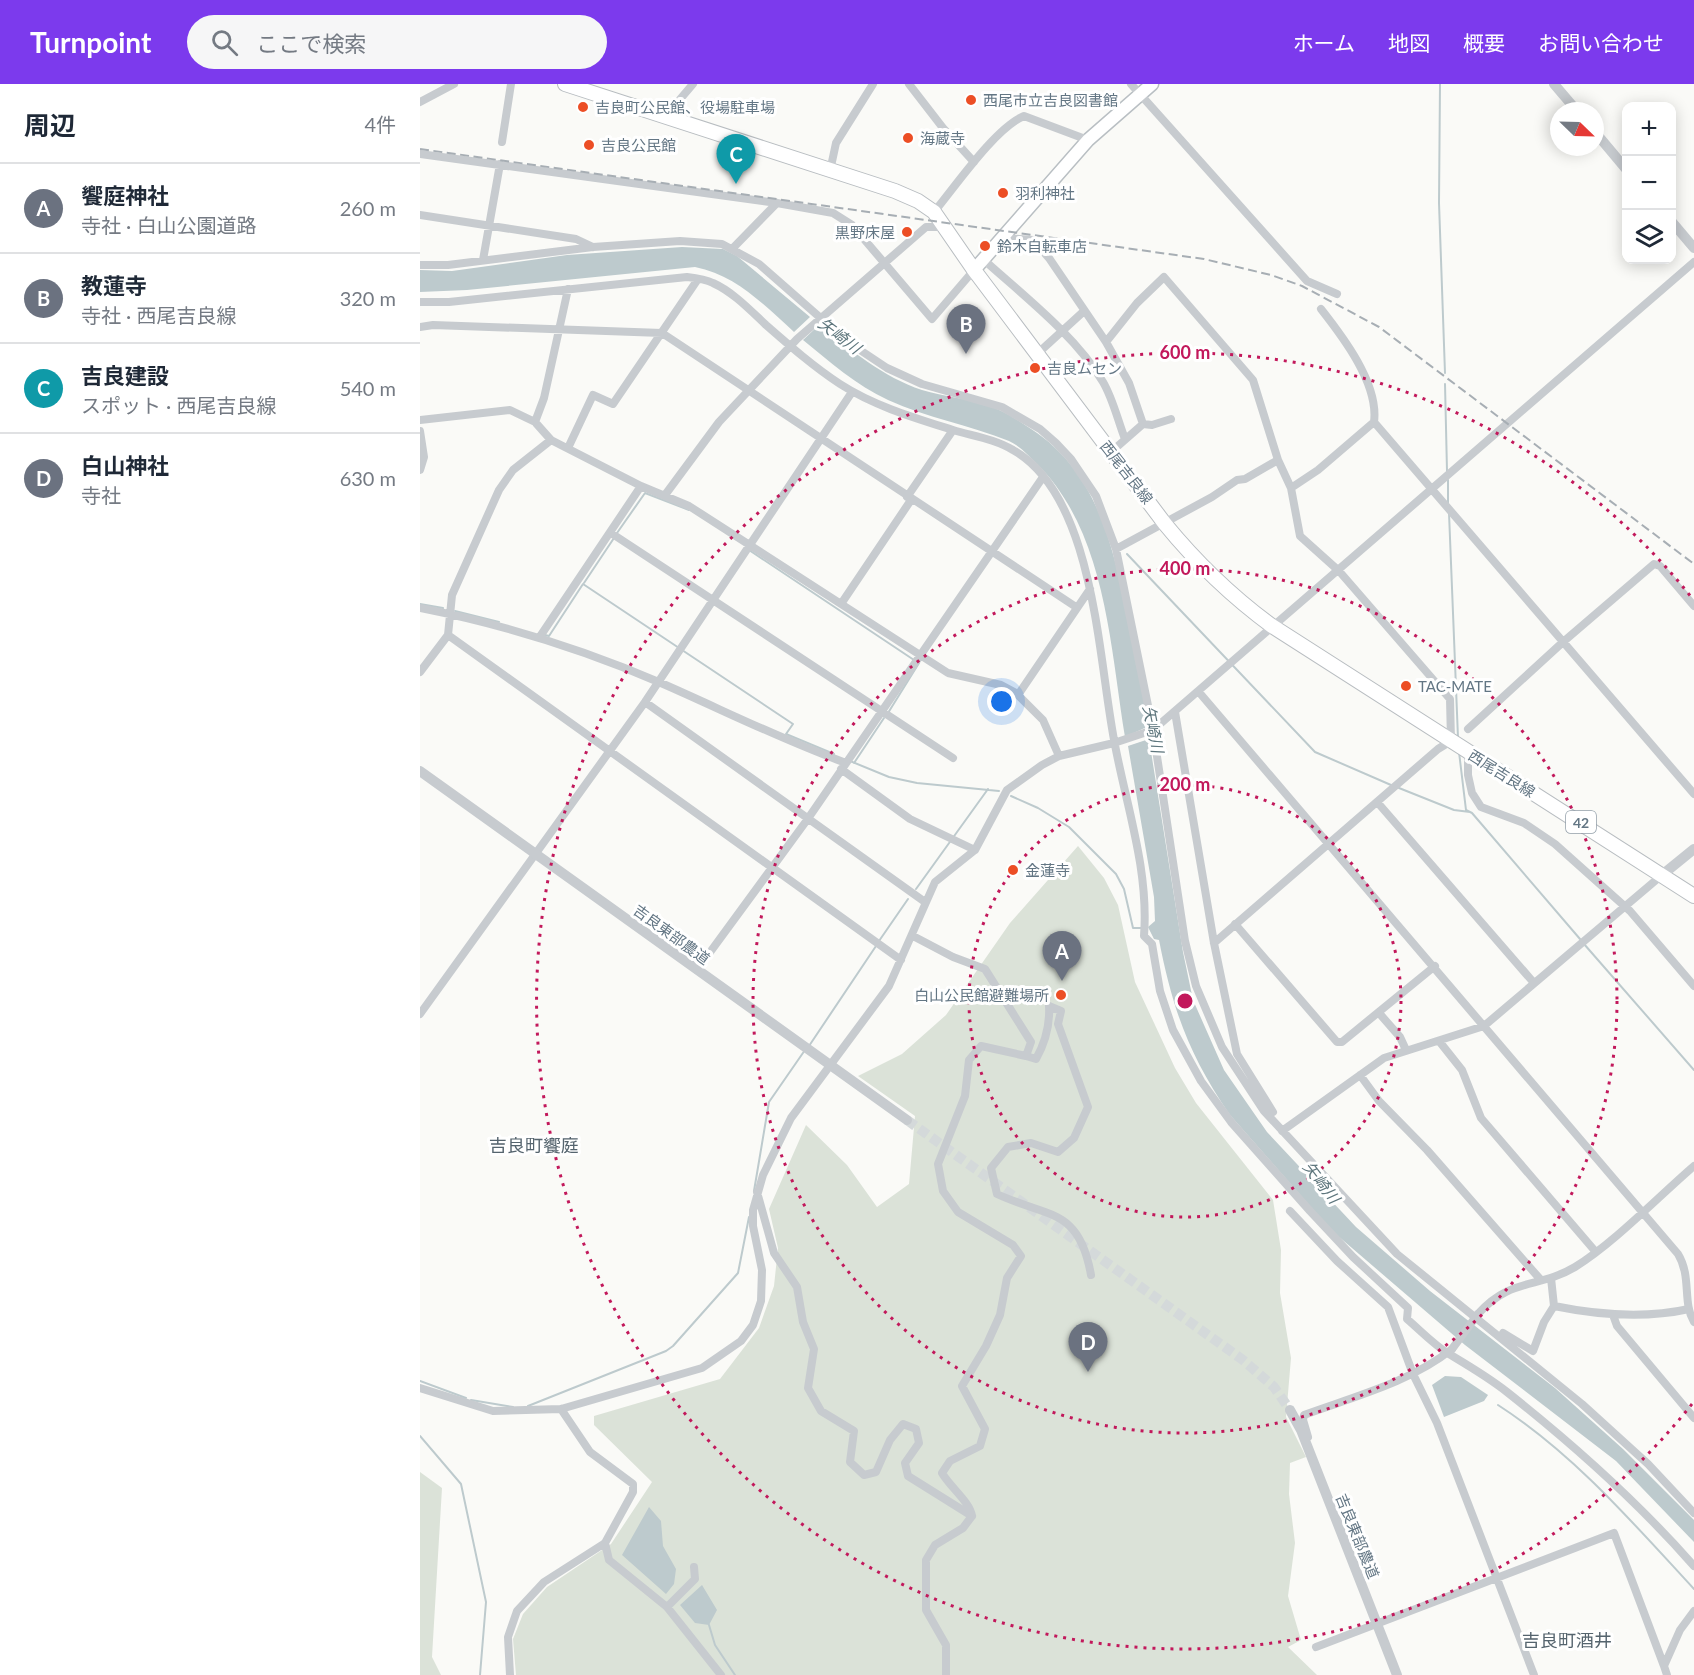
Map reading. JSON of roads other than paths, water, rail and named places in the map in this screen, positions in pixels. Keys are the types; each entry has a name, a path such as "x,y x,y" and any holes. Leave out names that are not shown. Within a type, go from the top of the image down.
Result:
{"main road":[{"name":"西尾吉良線","path":"565,84 895,191 918,201 934,212 979,265 1037,354 1165,524 1196,561 1234,598 1272,626 1694,896"},
{"path":"979,265 1088,140 1152,84"}],"street":[{"path":"420,102 454,84"},
{"path":"502,142 511,84"},
{"path":"665,117 693,84"},
{"path":"830,171 836,143 873,84"},
{"path":"1131,84 1141,92 1307,281 1337,294"},
{"path":"1554,84 1569,102"},
{"path":"911,85 943,128 974,162"},
{"path":"934,212 974,162 1015,120 1024,116 1088,140"},
{"path":"1604,143 1622,164"},
{"path":"420,154 826,211 852,225 932,319 979,265 1061,332 1090,362 1105,385 1125,439"},
{"path":"483,260 487,226 500,164"},
{"path":"733,248 777,203"},
{"path":"420,215 576,239 593,247"},
{"path":"665,495 719,422 792,347 797,339 926,227 945,227"},
{"path":"1676,228 1694,248"},
{"path":"1004,238 1033,240 1049,258 1083,312 1106,342 1129,383 1143,424"},
{"path":"420,265 448,265 593,247 711,241 733,248 759,264 817,321 887,368 922,384 1002,407 1040,429 1071,459 1102,509 1116,549 1185,940 1196,986 1222,1047 1250,1093 1396,1254 1495,1331 1591,1411 1648,1464 1694,1513"},
{"path":"420,1388 493,1411 561,1409 702,1368 741,1341 758,1314 763,1288 753,1226 757,1192 791,1118 877,1003 902,960 925,902 941,875 975,850 1007,790 1059,756 1150,732 1455,471 1694,262"},
{"path":"420,302 449,302 687,277 713,283 729,293 792,347 852,392 903,414 1014,450 1043,477 1061,504 1081,555 1090,589 1099,630 1114,743 1142,873 1146,907 1144,936 1152,944 1160,991 1173,1030 1188,1058 1231,1122 1353,1257 1408,1308 1407,1319 1474,1367 1574,1446 1609,1477 1694,1566"},
{"path":"1106,342 1137,303 1164,277 1253,380 1278,460 1291,488 1300,536 1339,571 1450,699 1451,741 1438,749 1214,943"},
{"path":"568,448 593,395 613,404 698,279"},
{"path":"535,422 544,398 561,330 568,289"},
{"path":"1321,309 1351,347 1374,404 1374,422 1435,487 1439,500 1694,794"},
{"path":"1037,354 1083,312"},
{"path":"420,327 433,325 662,333 1076,607"},
{"path":"420,1014 659,682 852,392"},
{"path":"420,420 510,410 535,422 551,440 641,486 689,506 919,657 948,673 1001,685 1018,695 1043,720 1059,756"},
{"path":"1111,452 1143,424 1152,425 1171,418"},
{"path":"1291,488 1318,470 1374,422"},
{"path":"841,604 953,430"},
{"path":"420,431 424,457 420,470"},
{"path":"420,672 448,635 448,614 452,595 499,490 513,470 551,440"},
{"path":"1116,549 1165,524 1237,480 1245,479 1278,460"},
{"path":"697,970 884,711 1043,477"},
{"path":"539,639 641,486"},
{"path":"611,533 953,758"},
{"path":"1468,729 1563,642 1654,564 1660,566 1694,606"},
{"path":"1018,695 1090,589"},
{"path":"420,608 539,639 659,682 843,766 910,819 975,850"},
{"path":"448,635 902,960"},
{"path":"1198,691 1435,966 1678,1254 1691,1276 1689,1309 1694,1322"},
{"path":"645,702 807,820 925,902"},
{"path":"1175,712 1214,943 1237,1054 1268,1107 1284,1129"},
{"path":"1467,751 1468,775 1472,793 1481,807 1524,823 1555,844 1624,907 1694,986"},
{"name":"吉良東部農道","path":"420,771 907,1120"},
{"path":"1378,803 1534,983"},
{"path":"1284,1129 1384,1058 1484,1026 1694,849"},
{"path":"1235,924 1337,1042 1342,1042 1435,966"},
{"path":"913,936 953,957 985,969 1031,1042 1026,1056"},
{"path":"946,1675 946,1645 926,1610 926,1560 935,1545 963,1528 972,1516 971,1508 951,1489 942,1473 950,1461 980,1446 985,1429 963,1386 986,1346 1000,1315 1007,1278 1021,1256 1013,1245 958,1212 943,1191 938,1164 965,1096 969,1060 981,1046 1036,1059 1042,1049 1049,1018 1049,1006 1061,1011 1058,1024 1088,1107 1074,1138 1058,1152 1031,1143 1008,1147 991,1168 997,1194 1047,1210 1071,1225 1087,1248 1091,1275"},
{"path":"1379,1013 1400,1037 1406,1050"},
{"path":"1439,1041 1462,1070 1481,1118 1595,1251"},
{"path":"1360,1075 1379,1101 1427,1150 1540,1279"},
{"path":"1309,1451 1311,1444 1303,1420 1304,1415 1413,1374 1443,1359 1492,1299 1504,1291 1540,1279 1551,1278 1574,1267 1694,1166"},
{"path":"757,1192 774,1253 797,1287 803,1322 814,1349 808,1388 821,1411 854,1431 850,1462 864,1475 876,1472 890,1440 903,1425 916,1429 919,1443 905,1463 908,1476 972,1516"},
{"path":"1290,1211 1337,1261 1388,1307 1413,1374 1437,1423 1534,1675"},
{"path":"1495,1331 1500,1331 1533,1351 1544,1322 1554,1306 1551,1278"},
{"path":"1554,1306 1613,1315 1665,1314 1689,1309"},
{"path":"1613,1315 1617,1326 1694,1418"},
{"path":"1684,1407 1694,1404"},
{"path":"510,1675 508,1637 517,1611 544,1582 605,1543 633,1492 633,1484 590,1452 561,1409"},
{"name":"吉良東部農道","path":"1290,1410 1309,1451 1396,1675"},
{"path":"1316,1647 1614,1533 1666,1671"},
{"path":"605,1543 609,1560 667,1607 721,1675"},
{"path":"667,1607 695,1579 694,1567"},
{"path":"1666,1671 1680,1630 1694,1611"}],"waterway":[{"path":"1440,84 1439,203 1445,373"},
{"path":"1445,384 1447,471"},
{"path":"1448,480 1448,504"},
{"path":"617,533 645,493 689,510"},
{"path":"1449,513 1458,738"},
{"path":"584,583 614,538"},
{"path":"749,550 914,660"},
{"path":"1127,554 1315,752 1391,785"},
{"path":"545,635 549,636 583,584 793,724 786,734 834,754"},
{"path":"420,604 443,608"},
{"path":"455,611 499,622"},
{"path":"888,713 919,663"},
{"path":"854,763 884,718"},
{"path":"1459,752 1466,810 1472,813 1580,939"},
{"path":"850,761 889,777 917,783 999,791"},
{"path":"1399,788 1454,810 1470,812"},
{"path":"916,889 988,789"},
{"path":"1011,796 1038,808 1069,827 1116,874 1124,889 1133,928 1142,928"},
{"path":"879,941 908,899"},
{"path":"1584,944 1694,1070"},
{"path":"809,1046 876,946"},
{"path":"754,1191 769,1102 805,1050"},
{"path":"528,1406 666,1351 673,1346 738,1273 749,1217"},
{"path":"420,1381 466,1398"},
{"path":"471,1400 513,1407"},
{"path":"1498,1405 1526,1424 1577,1467 1694,1589"},
{"path":"420,1436 461,1484 486,1602 480,1675"},
{"path":"709,1625 715,1645 735,1675"}],"tunnel":[{"path":"907,1120 1243,1360 1274,1387 1290,1410"}],"railway":[{"path":"420,149 1204,259 1271,275 1302,286 1379,327 1694,564"}],"place":[{"name":"西尾市立吉良図書館","path":"971,100"},
{"name":"吉良町公民館、役場駐車場","path":"583,107"},
{"name":"海蔵寺","path":"908,138"},
{"name":"吉良公民館","path":"589,145"},
{"name":"吉良建設","path":"736,184"},
{"name":"羽利神社","path":"1003,193"},
{"name":"黒野床屋","path":"907,232"},
{"name":"鈴木自転車店","path":"985,246"},
{"name":"教蓮寺","path":"966,354"},
{"name":"吉良ムセン","path":"1035,368"},
{"name":"TAC-MATE","path":"1406,686"},
{"name":"金蓮寺","path":"1013,870"},
{"name":"饗庭神社","path":"1062,981"},
{"name":"白山公民館避難場所","path":"1061,995"},
{"name":"白山神社","path":"1088,1372"}],"district":[{"name":"吉良町饗庭","path":"534,1145"},
{"name":"吉良町酒井","path":"1567,1640"}],"water label":[{"name":"矢崎川","path":"840,335"},
{"name":"矢崎川","path":"1154,729"},
{"name":"矢崎川","path":"1322,1182"}]}
